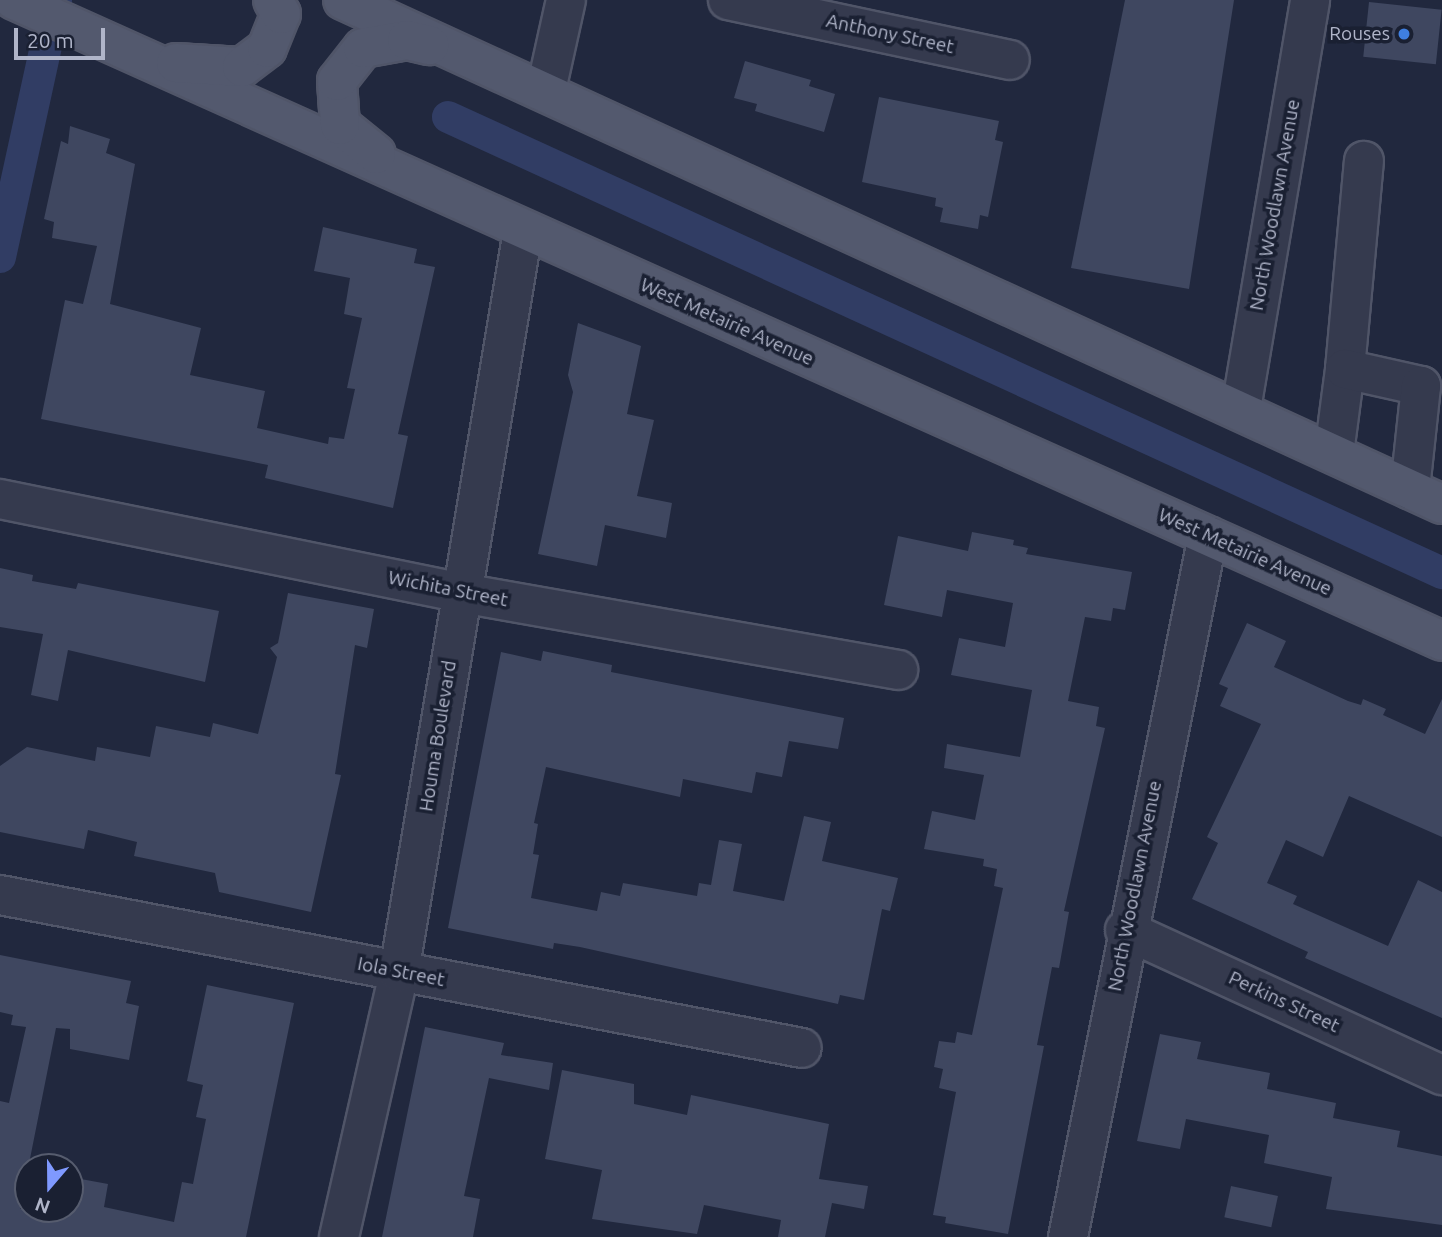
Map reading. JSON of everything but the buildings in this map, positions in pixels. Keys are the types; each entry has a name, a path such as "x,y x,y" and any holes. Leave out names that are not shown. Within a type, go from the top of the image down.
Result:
{"main road":[{"name":"West Metairie Avenue","path":"14,0 523,231 1442,641"},
{"path":"116,46 190,67 242,66 267,48 281,13 273,0"},
{"path":"343,0 546,90 1426,496"},
{"path":"418,183 340,125 337,82 363,48 407,40 461,53"}],"street":[{"path":"546,90 566,0"},
{"name":"Anthony Street","path":"728,0 1010,60"},
{"name":"North Woodlawn Avenue","path":"1241,409 1310,0"},
{"path":"1334,453 1345,369 1364,161"},
{"name":"Houma Boulevard","path":"339,1237 399,972 523,231"},
{"path":"1345,369 1421,386 1426,496"},
{"name":"Wichita Street","path":"0,499 462,593 898,670"},
{"name":"North Woodlawn Avenue","path":"1068,1237 1125,930 1209,536"},
{"name":"Iola Street","path":"0,895 803,1048"},
{"name":"Perkins Street","path":"1125,930 1442,1075"}],"waterway":[{"path":"0,257 56,0"},
{"path":"448,117 1442,573"}],"place":[{"name":"Rouses","path":"1404,34"}]}
